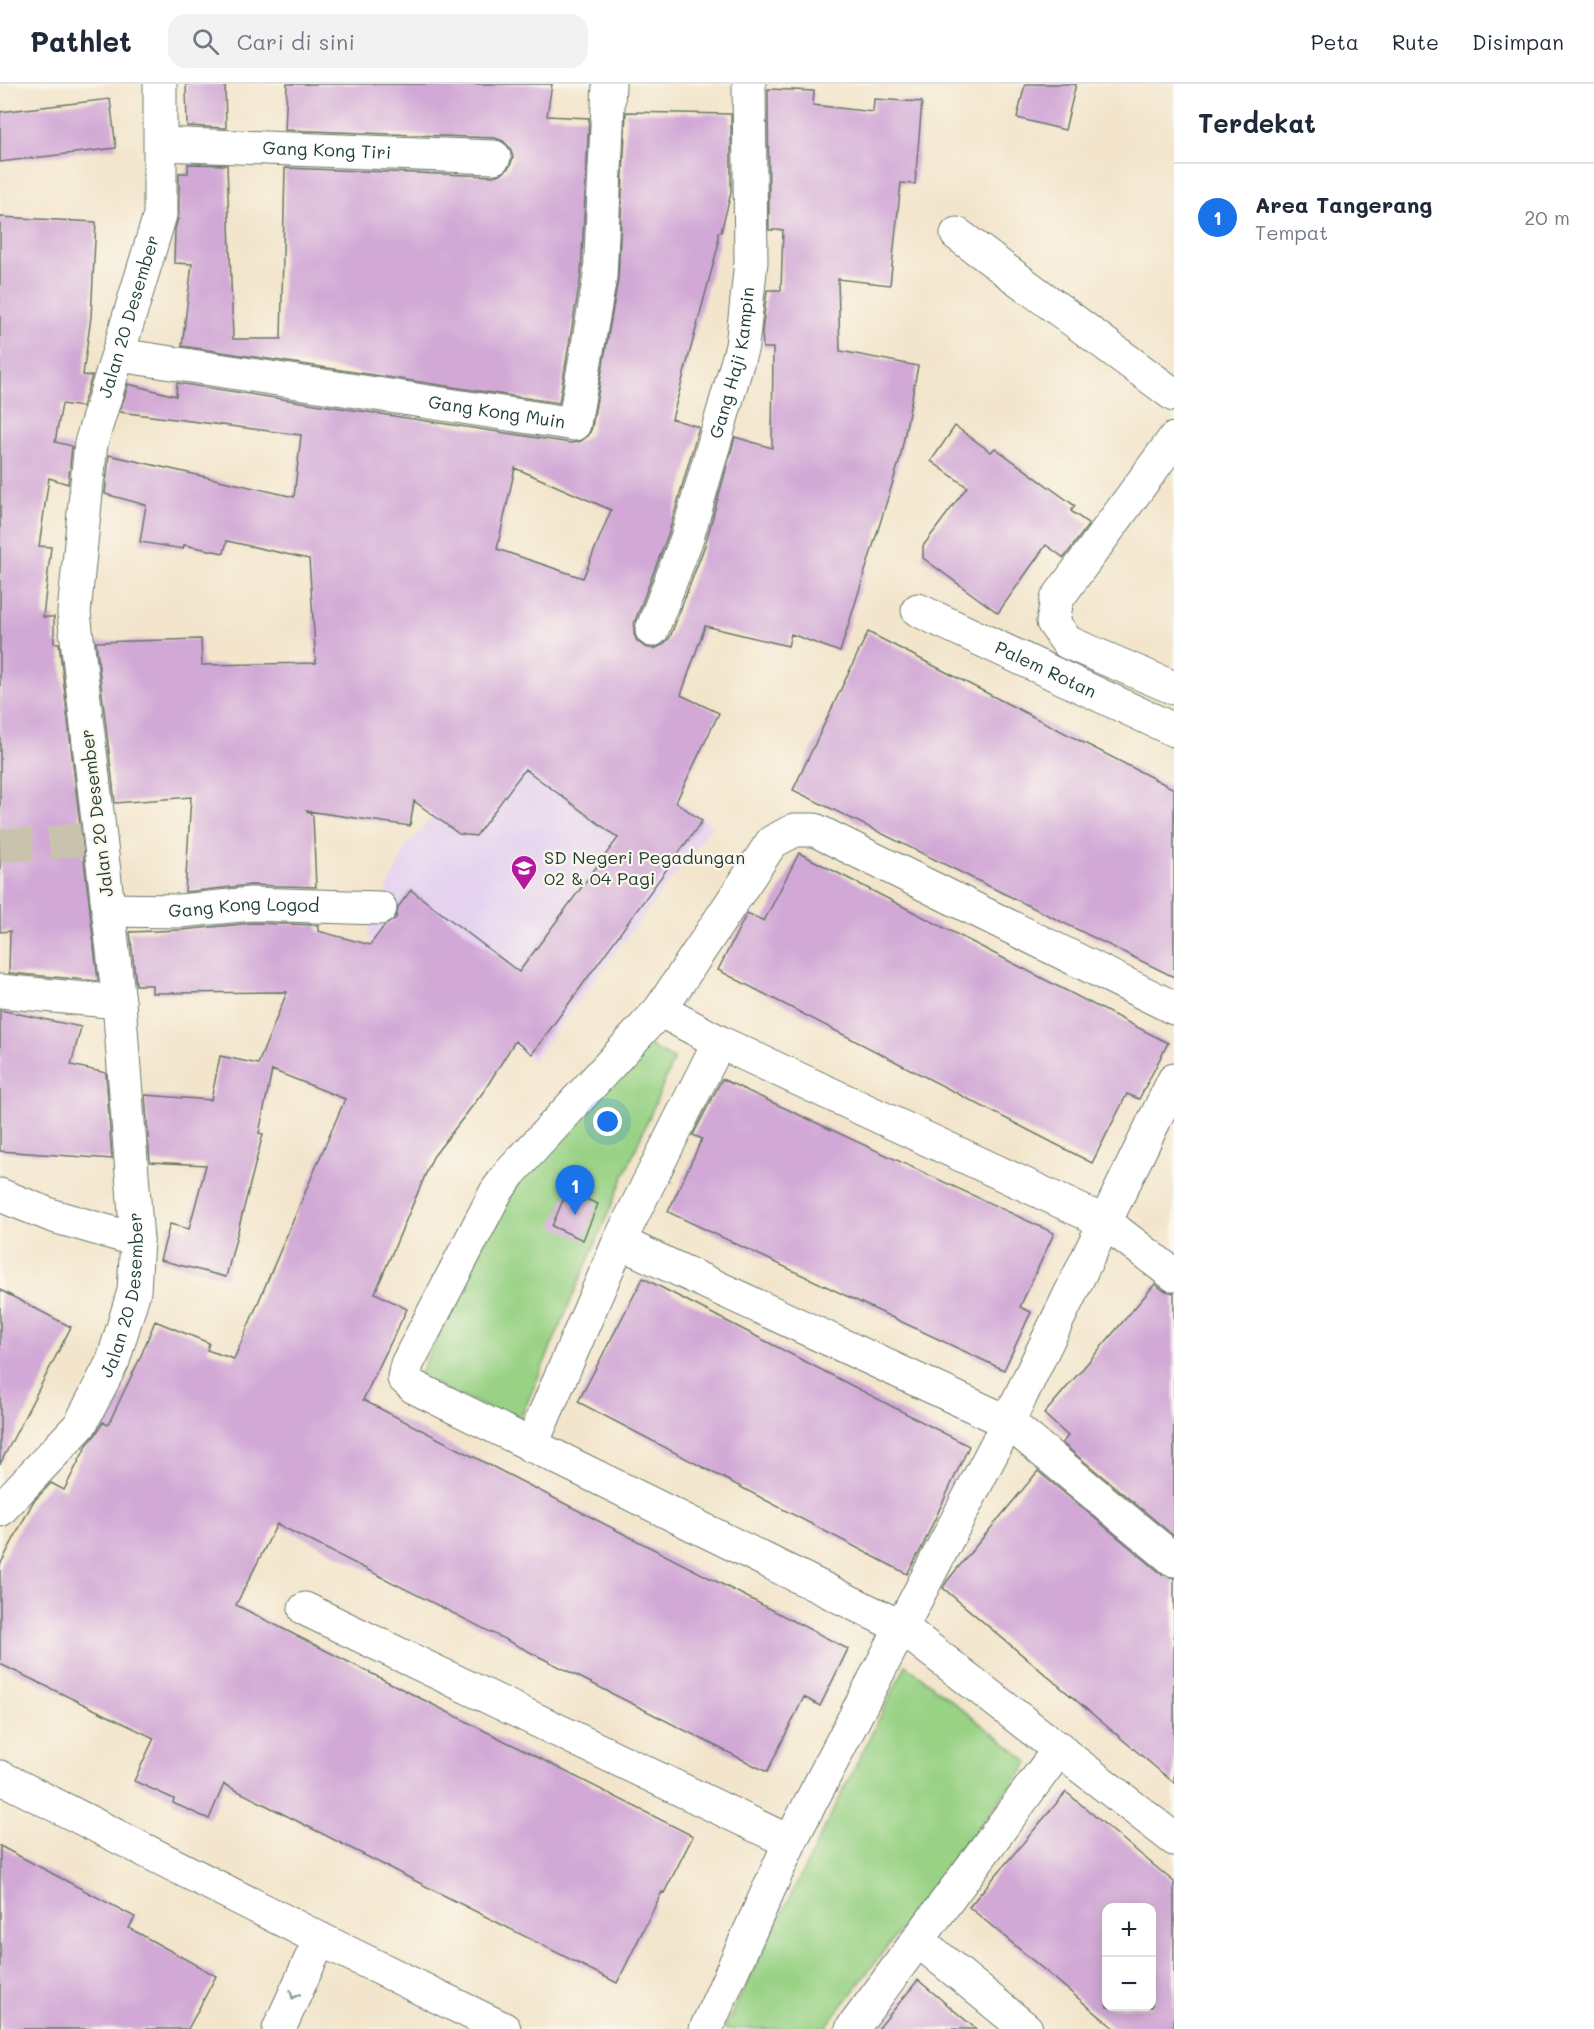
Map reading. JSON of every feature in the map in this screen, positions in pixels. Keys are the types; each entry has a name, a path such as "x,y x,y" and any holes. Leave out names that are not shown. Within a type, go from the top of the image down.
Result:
{"street":[{"name":"Jalan 20 Desember","path":"0,1509 80,1425 113,1361 134,1291 137,1240 119,1002 74,613 91,443 160,215 160,84"},
{"name":"Gang Kong Muin","path":"119,355 574,424 600,277 609,84"},
{"name":"Gang Haji Kampin","path":"652,630 687,538 742,346 751,262 749,84"},
{"name":"Gang Kong Tiri","path":"161,144 494,157"},
{"path":"957,234 1174,395"},
{"path":"1174,439 1057,598 1053,622 1067,642 1174,688"},
{"name":"Palem Rotan","path":"918,610 1174,730"},
{"path":"1171,1831 901,1627 531,1446 414,1387 404,1378 407,1364 496,1192 510,1173 660,1010 772,842 795,830 815,830 1174,1008"},
{"name":"Gang Kong Logod","path":"108,910 180,911 250,904 380,908"},
{"path":"0,991 119,1002"},
{"path":"660,1010 719,1042 1105,1222 1174,1275"},
{"path":"531,1446 619,1242 719,1042"},
{"path":"706,2029 790,1842 1008,1422 1174,1080"},
{"path":"0,1195 53,1216 137,1240"},
{"path":"619,1242 1008,1422 1174,1560"},
{"path":"305,1609 790,1842"},
{"path":"852,2029 1060,1748"},
{"path":"0,1777 504,2029"},
{"path":"279,2029 320,1939"},
{"path":"919,1941 1026,2029"}],"shaded area":[{"name":"SD Negeri Pegadungan 02 & 04 Pagi","path":"528,664 648,777 712,826 533,1060 367,935 406,847 432,818 423,808"}],"green space":[{"path":"638,1040 674,1059 519,1422 418,1377 516,1175"},
{"path":"906,1665 1029,1762 824,2029 724,2029"}],"building":[{"path":"186,84 225,84 226,128 187,126"},
{"path":"287,84 552,84 547,116 589,118 581,275 559,403 182,346 192,264 174,263 175,229 179,215 179,173 188,173 188,164 227,165 233,339 281,339 285,168 493,176 503,173 510,166 513,157 510,148 503,141 495,138 285,130"},
{"path":"1025,84 1076,84 1065,130 1017,118"},
{"path":"768,89 814,91 813,105 873,112 874,99 922,102 915,184 901,183 890,285 838,279 840,351 918,366 900,459 840,652 791,634 788,646 705,626 681,695 719,713 676,802 702,821 532,1054 515,1041 484,1091 433,1157 375,1293 407,1309 363,1400 848,1649 820,1706 804,1697 767,1772 277,1524 236,1605 693,1836 664,1893 662,1892 617,1983 224,1784 209,1819 173,1803 174,1799 134,1781 154,1738 0,1664 0,1565 33,1502 51,1483 64,1490 87,1445 103,1422 108,1425 155,1321 209,1343 207,1350 234,1359 345,1099 272,1070 259,1133 263,1134 226,1277 160,1260 170,1224 189,1229 206,1165 150,1162 145,1095 211,1100 220,1056 258,1064 287,992 152,993 152,985 136,985 130,932 182,930 252,923 318,925 318,931 370,945 384,926 396,918 398,907 411,890 519,972 618,838 525,769 476,836 459,834 414,801 410,826 307,811 313,816 316,887 251,885 185,892 191,797 115,803 96,642 201,639 202,665 316,663 309,559 227,541 224,553 184,545 183,549 140,542 146,505 105,494 109,455 294,497 301,435 120,412 128,384 176,396 177,383 571,443 581,441 589,435 592,427 618,280 626,112 731,114 731,193 721,232 718,232 718,246 672,419 699,427 669,532 634,624 637,641 645,647 654,649 663,645 670,637 705,545 735,437 772,448 773,348 763,348 762,332 767,290 781,290 783,230 769,230","holes":["515,468 611,510 583,578 497,549"]},
{"path":"110,99 116,148 0,162 0,112"},
{"path":"0,217 96,222 91,317 83,375 92,376 82,407 62,404 55,442 72,446 68,484 49,478 39,546 51,547 43,617 54,617 54,643 59,643 98,981 9,973 10,931 0,932"},
{"path":"955,426 991,452 995,448 1075,506 1071,511 1089,524 1064,558 1046,545 998,613 923,558 923,546 967,487 931,461"},
{"path":"868,632 1174,789 1174,977 793,790"},
{"path":"799,853 1168,1043 1139,1099 1127,1094 1092,1163 718,970 747,913 764,921"},
{"path":"0,1010 81,1027 71,1065 106,1073 112,1159 0,1151"},
{"path":"722,1079 1054,1233 1020,1307 1031,1312 1004,1370 668,1212 702,1139 693,1135"},
{"path":"567,1191 598,1204 583,1240 552,1226"},
{"path":"643,1278 969,1446 907,1574 578,1402"},
{"path":"1155,1284 1163,1290 1174,1293 1174,1536 1062,1443 1068,1436 1044,1414"},
{"path":"0,1290 71,1327 0,1464"},
{"path":"1038,1471 1162,1574 1174,1578 1174,1783 943,1588"},
{"path":"1066,1792 1174,1882 1174,2029 1115,2029 969,1907"},
{"path":"0,1846 135,1917 129,1928 216,1976 188,2029 0,2029"},
{"path":"918,1980 976,2029 878,2029"}],"tunnel":[{"path":"0,845 43,844 100,837"}],"place":[{"name":"SD Negeri Pegadungan 02 & 04 Pagi","path":"524,891"},
{"name":"Area Tangerang","path":"575,1215"}]}
